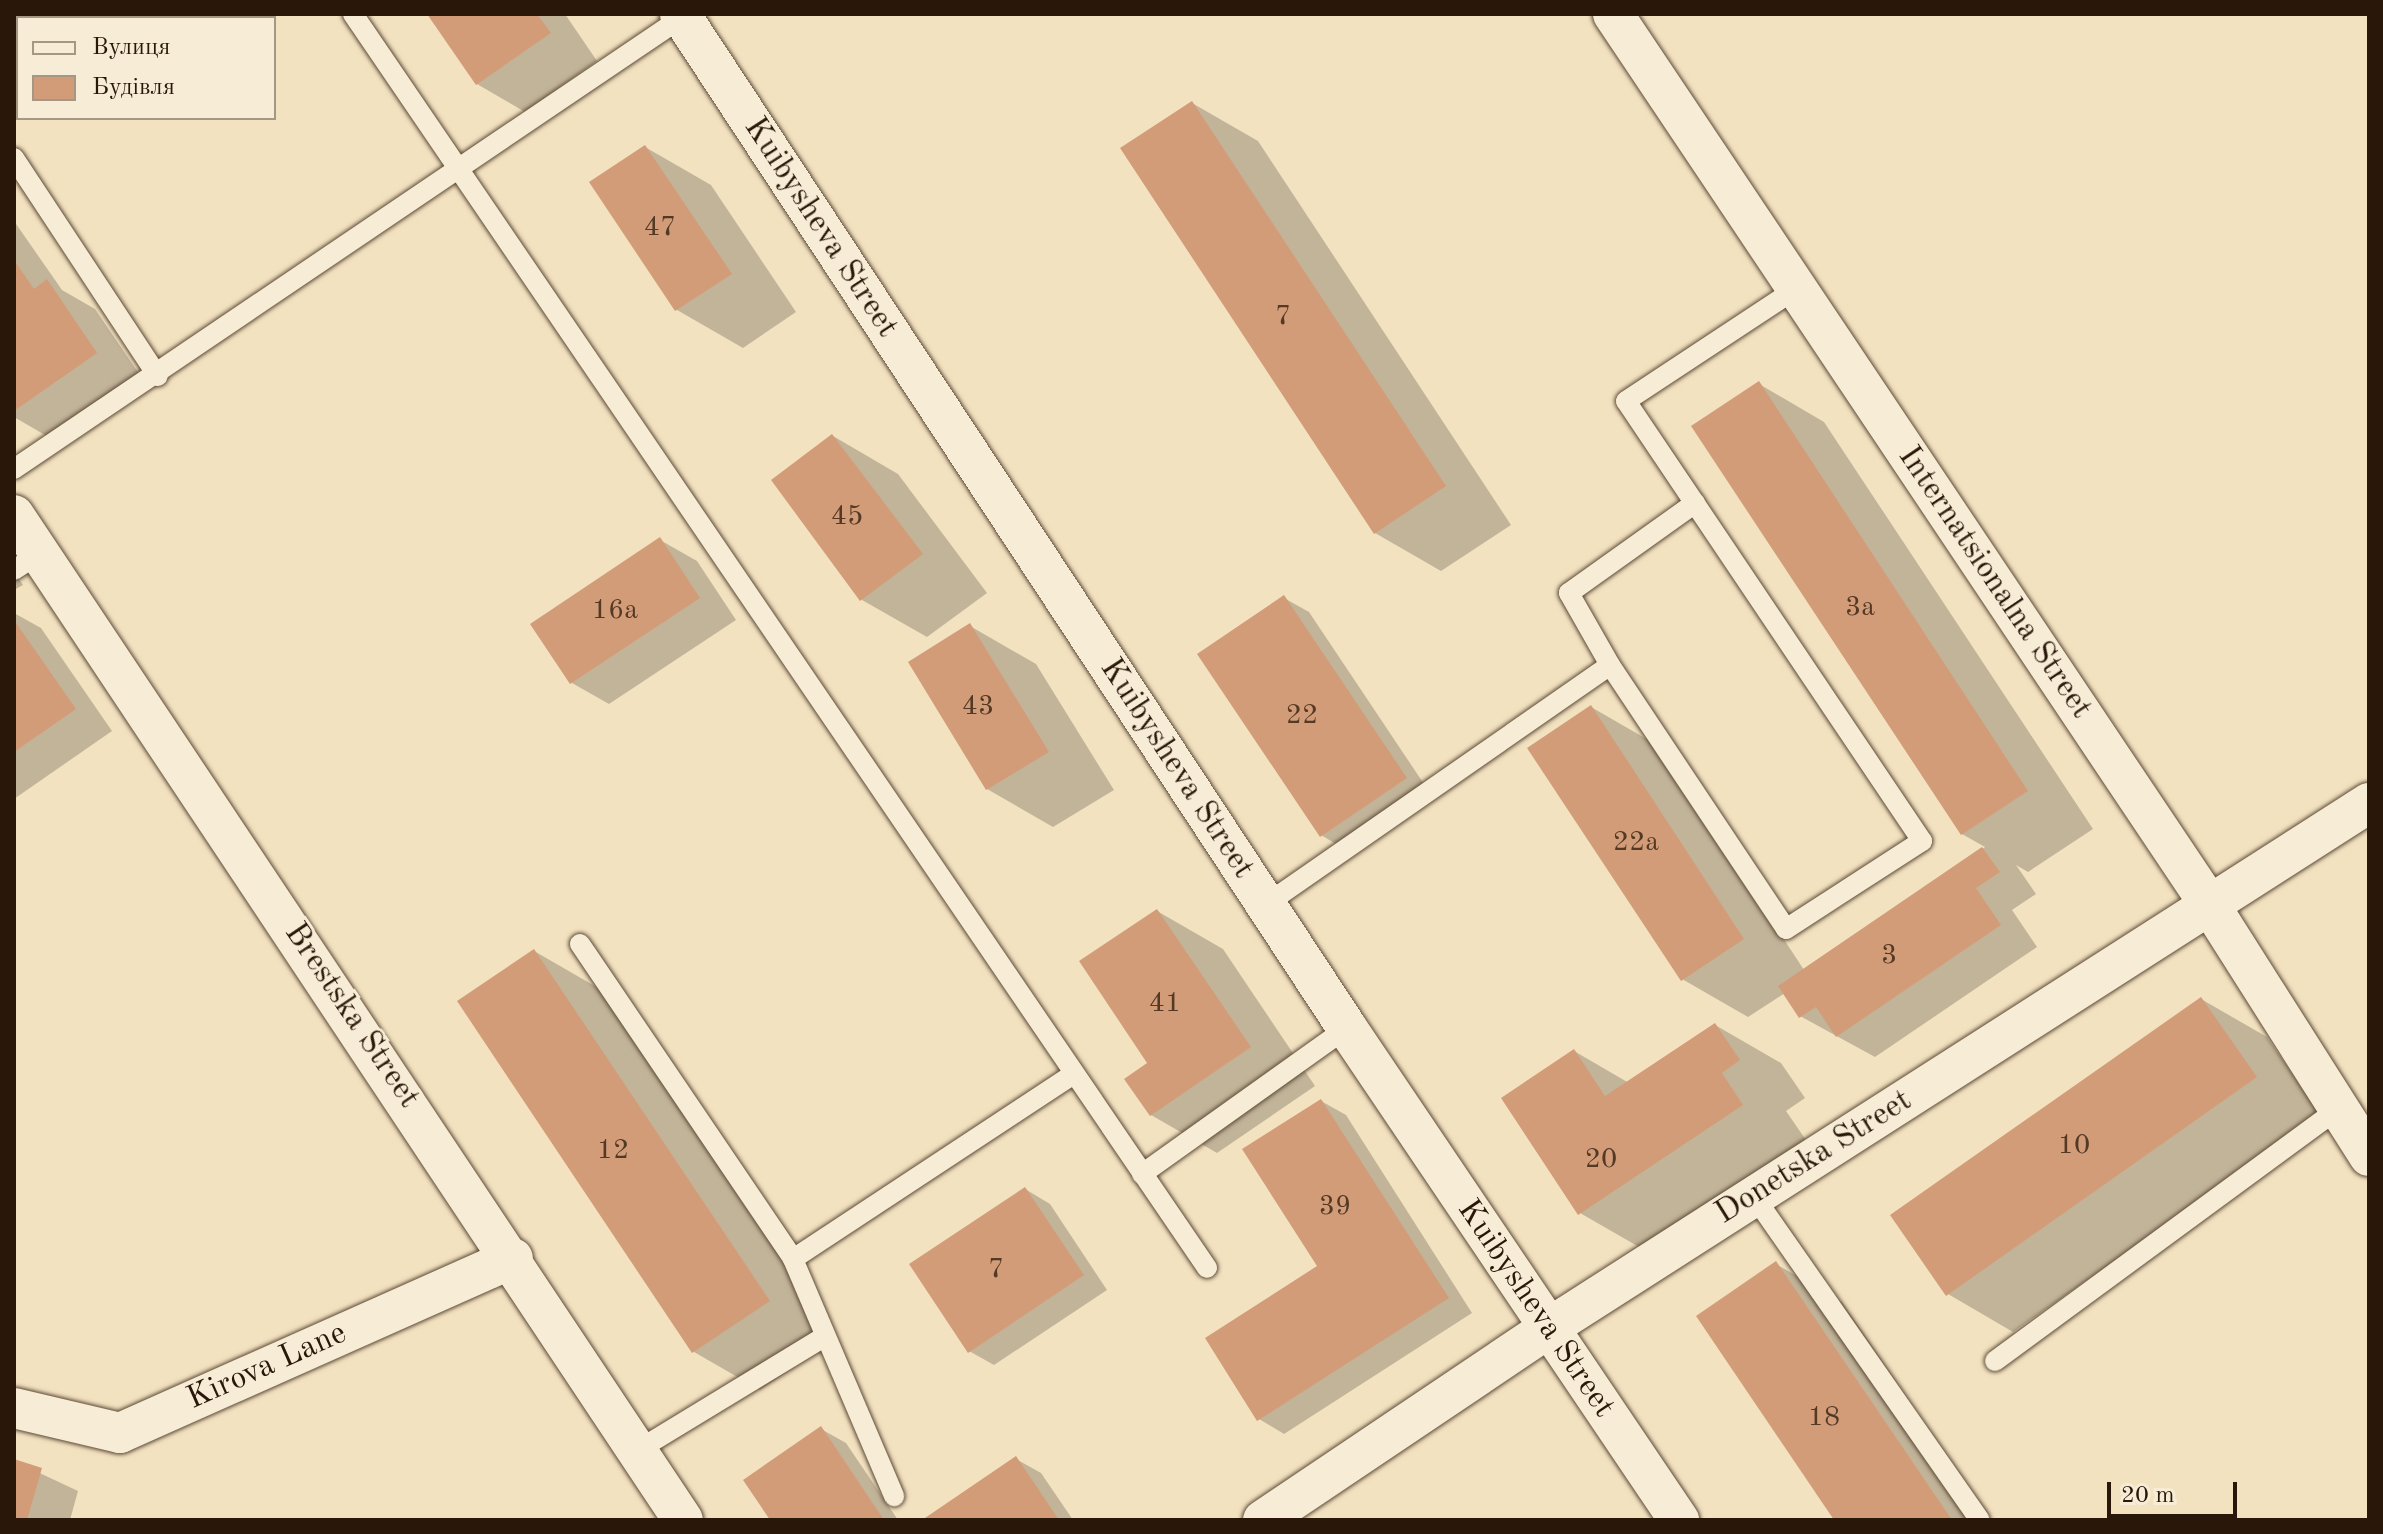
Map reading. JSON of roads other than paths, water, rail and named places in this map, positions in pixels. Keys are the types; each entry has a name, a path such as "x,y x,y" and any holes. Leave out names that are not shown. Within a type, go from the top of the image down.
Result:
{"street":[{"name":"Internatsionalna Street","path":"1613,14 2211,907 2369,1156"},
{"name":"Kuibysheva Street","path":"683,15 1265,905 1547,1329 1679,1520"},
{"name":"Brestska Street","path":"14,515 27,562 513,1258 683,1520"},
{"name":"Donetska Street","path":"1263,1520 1753,1195 2211,907 2369,803"},
{"name":"Kirova Lane","path":"14,1408 120,1433 513,1258"}],"lane":[{"path":"353,14 457,172 1207,1268"},
{"path":"14,469 158,376 683,15"},
{"path":"14,158 158,376"},
{"path":"1695,503 1569,593 1610,665 1786,929 1922,841 1695,503 1626,401 1796,289"},
{"path":"1265,905 1610,665"},
{"path":"580,944 793,1259 822,1338 894,1496"},
{"path":"1142,1174 1347,1028"},
{"path":"793,1259 1074,1074"},
{"path":"1995,1361 2338,1109"},
{"path":"1753,1195 1980,1520"},
{"path":"638,1450 822,1338"}]}
